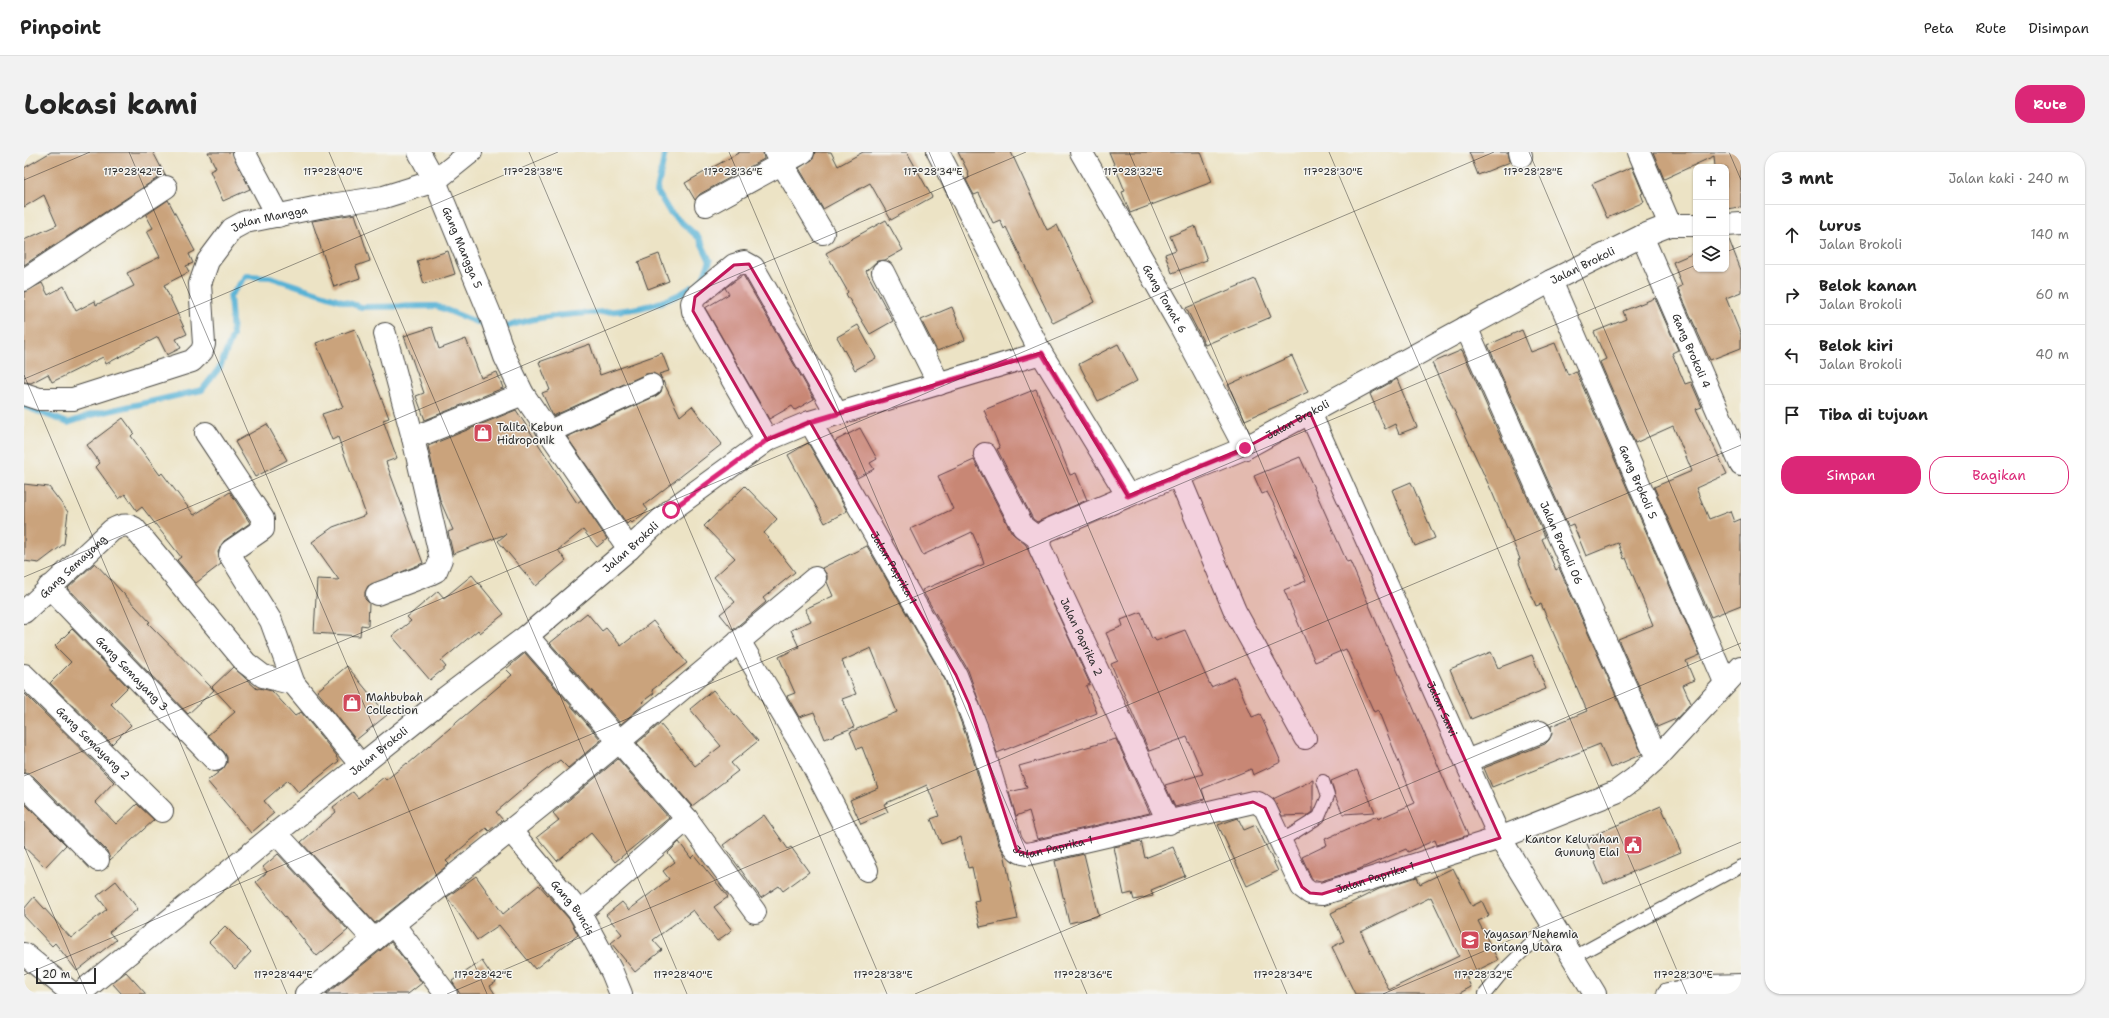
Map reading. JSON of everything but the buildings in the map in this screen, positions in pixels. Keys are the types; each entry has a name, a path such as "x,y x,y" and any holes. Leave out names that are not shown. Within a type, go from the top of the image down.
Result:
{"street":[{"path":"244,152 278,216"},
{"name":"Gang Mangga 5","path":"419,152 435,181 490,314 506,357 523,394 629,549"},
{"name":"Jalan Mangga","path":"24,394 39,399 72,399 192,361 202,351 204,344 200,284 208,261 232,229 245,222 324,206 384,197 435,181 471,152"},
{"path":"706,205 779,158 803,152"},
{"path":"938,152 1042,353 1128,496 1046,531 1039,539 1023,527 986,454"},
{"name":"Gang Tomat 6","path":"1081,152 1181,327 1245,448"},
{"path":"1639,152 1670,225"},
{"path":"779,158 823,233"},
{"path":"24,280 166,187"},
{"path":"1729,225 1741,224"},
{"name":"Jalan Brokoli","path":"1128,496 1245,448 1551,281 1642,236 1670,225 1693,225"},
{"name":"Gang Brokoli 4","path":"1642,236 1741,465"},
{"path":"767,440 693,311 692,303 695,297 734,265 744,262 753,267 837,414"},
{"path":"883,272 939,384"},
{"name":"Gang Brokoli 5","path":"1551,281 1725,682"},
{"name":"Jalan Brokoli 06","path":"1466,327 1657,758"},
{"path":"377,594 430,574 440,565 441,559 413,438 385,334"},
{"name":"Jalan Brokoli","path":"79,994 276,832 527,636 629,549 671,510 767,440 810,422 1042,353"},
{"path":"548,432 651,385"},
{"path":"413,438 523,394"},
{"name":"Jalan Sawi","path":"1310,413 1500,838 1574,957 1595,994"},
{"name":"Jalan Paprika 1","path":"810,422 956,675 969,704 1011,841 1017,851 1028,854 1168,823 1253,802 1258,803 1265,808 1302,887 1310,893 1322,894 1500,838 1616,792 1634,779 1657,758 1725,682 1741,667"},
{"path":"206,433 263,519 263,529 231,551 230,555 271,621 294,684 361,765"},
{"path":"1178,475 1235,611 1305,738"},
{"name":"Gang Semayang","path":"24,612 112,530 125,525 134,528 246,663 264,676 294,684"},
{"name":"Jalan Paprika 2","path":"1039,539 1040,548 1168,823"},
{"path":"306,994 618,743 815,578"},
{"name":"Gang Semayang 3","path":"49,588 214,760"},
{"path":"527,636 618,743 687,819 755,912"},
{"path":"739,641 808,756 867,870"},
{"name":"Gang Semayang 2","path":"24,675 162,811"},
{"path":"1466,761 1540,732"},
{"path":"24,785 98,860"},
{"path":"580,913 687,819"},
{"name":"Gang Buncis","path":"510,830 580,913 612,972 621,994"},
{"path":"276,832 374,940"},
{"path":"393,924 446,994"},
{"path":"24,954 73,994"},
{"path":"1668,994 1710,986 1741,985"}],"lane":[{"path":"1281,841 1319,817 1328,796 1323,781"},
{"path":"1574,957 1741,866"},
{"path":"1485,994 1506,968 1552,923"}],"highlighted area":[{"path":"749,264 837,414 1041,353 1128,496 1245,448 1310,413 1500,838 1322,894 1310,893 1302,887 1265,808 1253,802 1028,854 1017,851 969,704 956,675 810,422 767,440 696,319 693,311 695,297 734,265"}],"waterway":[{"path":"665,152 657,191 669,211 699,238 710,261 702,280 699,282"},
{"path":"24,406 68,423 91,415 202,390 220,367 233,335 230,296 246,276 270,277 361,307 436,306 489,327"},
{"path":"500,328 531,320 561,315 619,311 638,308 656,304 674,297 692,287"}],"place":[{"name":"Talita Kebun Hidroponik","path":"483,433"},
{"name":"Mahbubah Collection","path":"352,703"},
{"name":"Kantor Kelurahan Gunung Elai","path":"1633,845"},
{"name":"Yayasan Nehemia Bontang Utara","path":"1470,940"}],"route":[{"path":"671,510 767,440 810,422 1042,353 1128,496 1245,448"}]}
